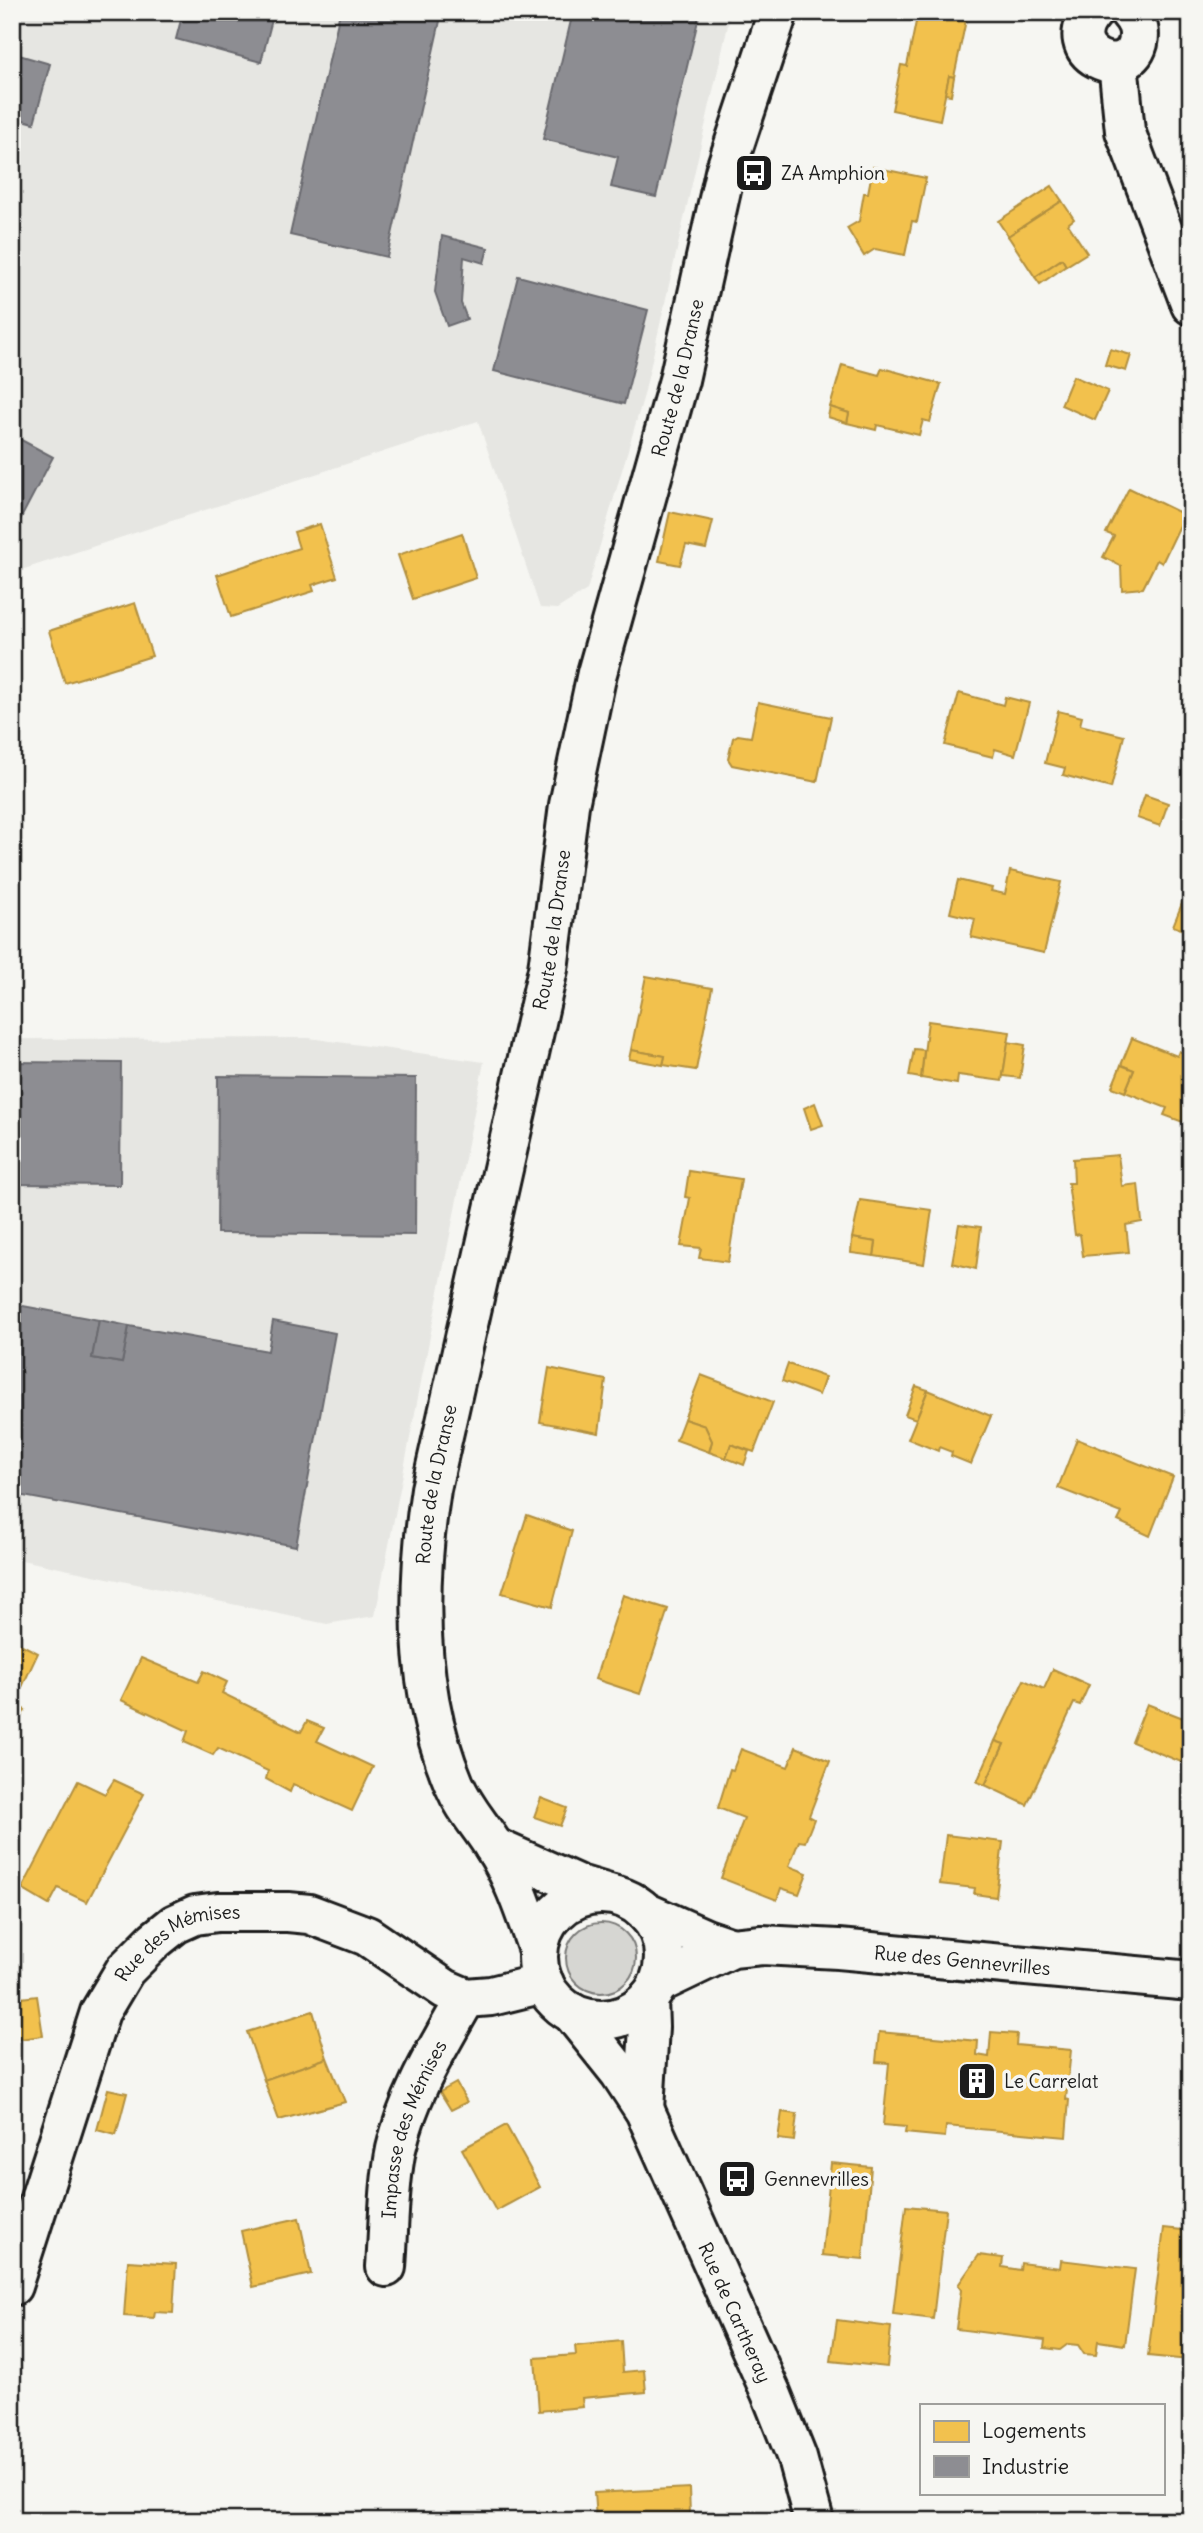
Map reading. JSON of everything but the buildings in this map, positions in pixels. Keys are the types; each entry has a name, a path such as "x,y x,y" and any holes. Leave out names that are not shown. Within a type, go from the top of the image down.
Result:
{"street":[{"name":"Route de la Dranse","path":"541,1966 521,1904 494,1847 472,1818 455,1786 432,1717 422,1609 423,1544 430,1489 548,969 569,806 597,673 679,380 725,172 778,12"},
{"path":"1092,12 1084,23 1082,36 1085,48 1094,58 1105,63 1118,63 1130,56 1138,46 1144,15"},
{"path":"1118,63 1125,131 1191,305"},
{"name":"Route de la Dranse","path":"494,1847 569,1881 609,1895"},
{"path":"590,1894 609,1895 622,1897 645,1912 662,1941 663,1966 653,1991 628,2014 612,2019 596,2020 572,2013 558,2003 541,1966 547,1924 565,1905 590,1894"},
{"name":"Rue des Mémises","path":"12,2286 100,2012 125,1970 175,1924 195,1915 218,1912 309,1914 367,1936 445,1989 466,1998"},
{"name":"Rue des Gennevrilles","path":"645,1912 732,1948"},
{"name":"Rue des Gennevrilles","path":"653,1991 732,1948 762,1945 838,1949 1191,1982"},
{"path":"466,1998 491,1996 541,1966"},
{"name":"Rue de Cartheray","path":"644,2109 653,1991"},
{"name":"Impasse des Mémises","path":"386,2267 392,2175 403,2124 415,2093 466,1998"},
{"name":"Rue de Cartheray","path":"572,2013 620,2073 644,2109 780,2413 797,2458 814,2521"}],"shaded area":[{"path":"12,12 731,12 644,395 587,590 557,609 540,608 478,421 12,573"},
{"path":"309,1038 484,1062 375,1616 327,1624 12,1558 12,1039"},
{"path":"601,1923 626,1933 636,1958 626,1983 601,1993 576,1983 566,1958 576,1933"}],"place":[{"name":"ZA Amphion","path":"754,173"},
{"name":"Le Carrelat","path":"977,2081"},
{"name":"Gennevrilles","path":"737,2179"}]}
